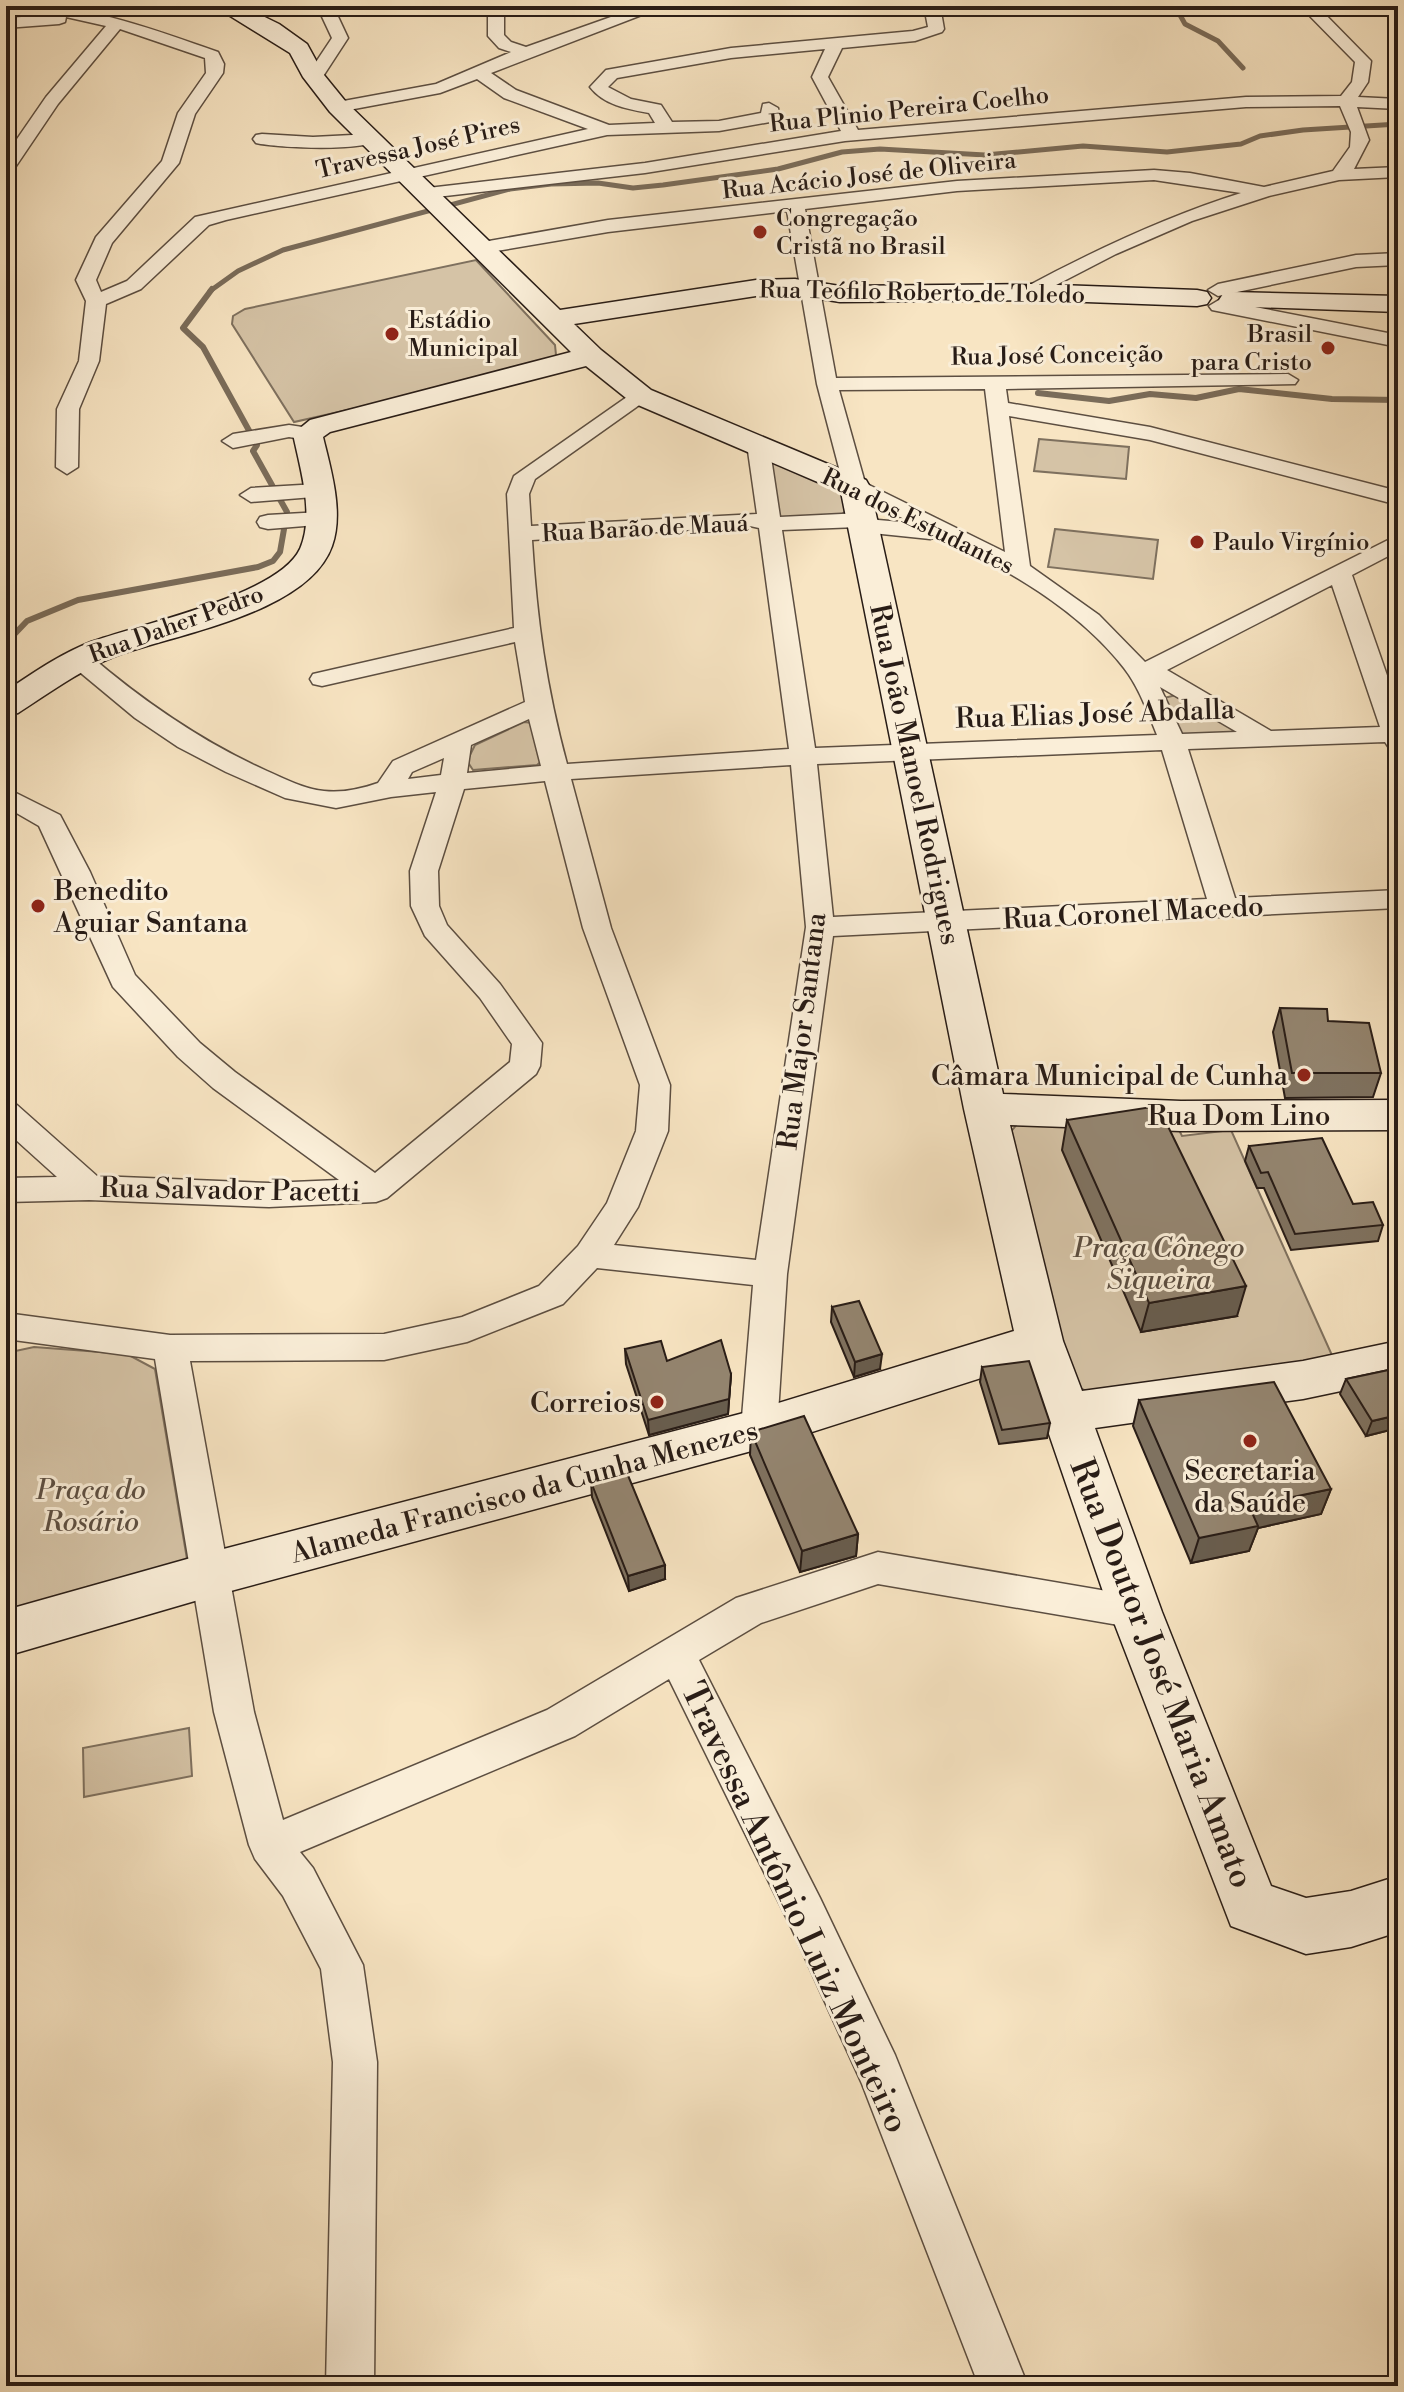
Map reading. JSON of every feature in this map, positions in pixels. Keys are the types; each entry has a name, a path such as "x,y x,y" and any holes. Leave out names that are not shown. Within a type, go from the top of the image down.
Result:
{"street":[{"path":"34,6 117,23 212,55 216,61 215,74 183,119 178,147 170,163 94,255 86,280 96,301 89,361 68,409 67,467"},
{"name":"Rua dos Estudantes","path":"225,6 287,38 299,49 314,77 338,107 591,356 641,396 758,444 859,504 949,534 1067,598 1097,624 1145,671 1174,742 1224,908"},
{"path":"314,77 340,38 325,6"},
{"path":"496,6 496,36 505,45 526,52"},
{"path":"338,107 440,88 624,13 657,6"},
{"path":"666,127 655,109 606,95 598,87 612,74 731,53 915,36 936,29 932,6"},
{"path":"1308,6 1361,56 1360,82 1346,101 1358,125 1358,154 1339,175"},
{"path":"6,23 81,17"},
{"path":"6,168 52,101 117,23"},
{"path":"836,44 820,77 852,135"},
{"path":"480,73 510,94 607,130"},
{"name":"Rua Plinio Pereira Coelho","path":"428,193 574,185 852,135 1246,102 1398,104"},
{"name":"Travessa José Pires","path":"96,301 134,285 202,221 607,130 719,126 770,117 769,108"},
{"path":"262,139 313,142 372,139"},
{"path":"1031,292 1148,231 1264,192 1339,175 1398,172"},
{"name":"Rua Acácio José de Oliveira","path":"479,248 608,226 957,186 1154,175 1190,178 1264,192"},
{"name":"Rua João Manoel Rodrigues","path":"795,206 827,384 859,504 985,1109 1040,1341"},
{"name":"Rua Teófilo Roberto de Toledo","path":"553,319 756,288 795,287 840,294 1031,292 1217,298 1356,261 1398,259"},
{"path":"1217,298 1398,304"},
{"path":"1217,298 1398,341"},
{"path":"233,441 271,434 308,434 320,426 591,356"},
{"name":"Rua José Conceição","path":"827,384 1288,380"},
{"path":"994,382 1019,570"},
{"path":"6,1326 170,1348 384,1347 467,1329 551,1295 590,1255 622,1207 652,1131 655,1085 597,928 538,705 526,632 518,494 525,476 641,396"},
{"path":"999,408 1042,412 1168,436 1398,498"},
{"name":"Rua Daher Pedro","path":"6,706 79,659 226,609 291,581 315,551 308,434"},
{"name":"Rua Major Santana","path":"758,444 803,754 820,927 770,1274 759,1429"},
{"path":"258,494 310,505"},
{"path":"859,504 872,526 949,534"},
{"name":"Rua Barão de Mauá","path":"520,534 751,519 769,524 859,504"},
{"path":"273,521 310,505"},
{"path":"1145,671 1398,542"},
{"path":"1339,573 1397,737"},
{"path":"322,679 526,632"},
{"name":"Rua Elias José Abdalla","path":"79,659 140,712 193,747 246,772 324,800 364,797 388,789 556,771 803,754 1397,737"},
{"path":"1145,671 1268,740"},
{"path":"388,789 402,767 538,705"},
{"name":"Rua Salvador Pacetti","path":"6,1190 89,1188 269,1195 376,1190 525,1066 527,1043 490,991 435,929 425,906 424,871 453,781 459,742"},
{"path":"6,796 50,821 123,980 189,1050 224,1080 376,1190"},
{"name":"Rua Coronel Macedo","path":"820,927 1398,899"},
{"name":"Rua Dom Lino","path":"985,1109 1181,1116 1398,1115"},
{"path":"6,1113 89,1188"},
{"path":"590,1255 770,1274"},
{"name":"Rua Doutor José Maria Amato","path":"1040,1341 1136,1612 1251,1906 1306,1926 1351,1919 1398,1904"},
{"name":"Alameda Francisco da Cunha Menezes","path":"6,1633 212,1574 759,1429 1040,1341"},
{"path":"170,1348 234,1712 269,1845 298,1882 342,1965 355,2062 350,2386"},
{"path":"1066,1413 1289,1382 1398,1360"},
{"path":"269,1845 561,1723 749,1610 878,1568 1136,1612"},
{"name":"Travessa Antônio Luiz Monteiro","path":"675,1652 880,2074 983,2340 1004,2386"}],"green space":[{"name":"Estádio Municipal","path":"476,260 555,345 556,355 535,368 294,422 232,324 233,316 245,309"},
{"path":"1039,439 1129,447 1126,479 1034,471"},
{"path":"776,460 843,492 847,510 842,514 781,518 774,511 769,461"},
{"path":"1055,529 1158,540 1153,579 1048,567"},
{"path":"1176,695 1240,729 1237,734 1186,735 1177,732 1164,698"},
{"path":"524,722 533,723 543,760 537,765 473,770 467,761 475,745"},
{"name":"Praça Cônego Siqueira","path":"1018,1123 1178,1128 1182,1136 1231,1130 1335,1362 1101,1393 1072,1384 1010,1133"},
{"name":"Praça do Rosário","path":"34,1347 127,1354 155,1369 187,1559 182,1570 6,1619 6,1353"},
{"path":"189,1728 192,1776 84,1797 83,1748"}],"building":[{"path":"1280,1008 1327,1009 1328,1021 1369,1023 1381,1073 1292,1073"},
{"path":"1158,1106 1246,1286 1149,1303 1067,1120"},
{"path":"1322,1138 1353,1204 1373,1202 1383,1225 1295,1234 1268,1172 1261,1173 1249,1146"},
{"path":"859,1301 882,1354 855,1362 832,1307"},
{"path":"721,1340 731,1374 729,1399 648,1420 625,1349 661,1341 667,1361"},
{"path":"1029,1361 1050,1423 1002,1430 982,1367"},
{"path":"1398,1368 1398,1415 1372,1421 1346,1379"},
{"path":"1274,1382 1331,1489 1249,1506 1258,1526 1199,1538 1139,1400"},
{"path":"804,1416 858,1534 802,1551 751,1432"},
{"path":"627,1473 665,1565 628,1576 591,1482"}],"waterway":[{"path":"1175,6 1185,24 1218,41 1243,68"},
{"path":"211,290 238,271 283,250 510,189 551,184 598,183 633,188 663,185 778,169 842,152 880,149 985,155 1083,146 1167,152 1241,144 1260,136 1303,130 1398,124"},
{"path":"6,643 27,621 78,600 258,567 273,561 280,552 287,512 253,451 257,445 203,347 183,328 211,290"},
{"path":"1038,393 1109,401 1150,394 1196,398 1239,389 1332,399 1398,400"}],"place":[{"name":"Congregação Cristã no Brasil","path":"760,232"},
{"name":"Estádio Municipal","path":"392,334"},
{"name":"Brasil para Cristo","path":"1328,348"},
{"name":"Paulo Virgínio","path":"1197,542"},
{"name":"Benedito Aguiar Santana","path":"38,906"},
{"name":"Câmara Municipal de Cunha","path":"1304,1075"},
{"name":"Correios","path":"657,1402"},
{"name":"Secretaria da Saúde","path":"1250,1441"}]}
